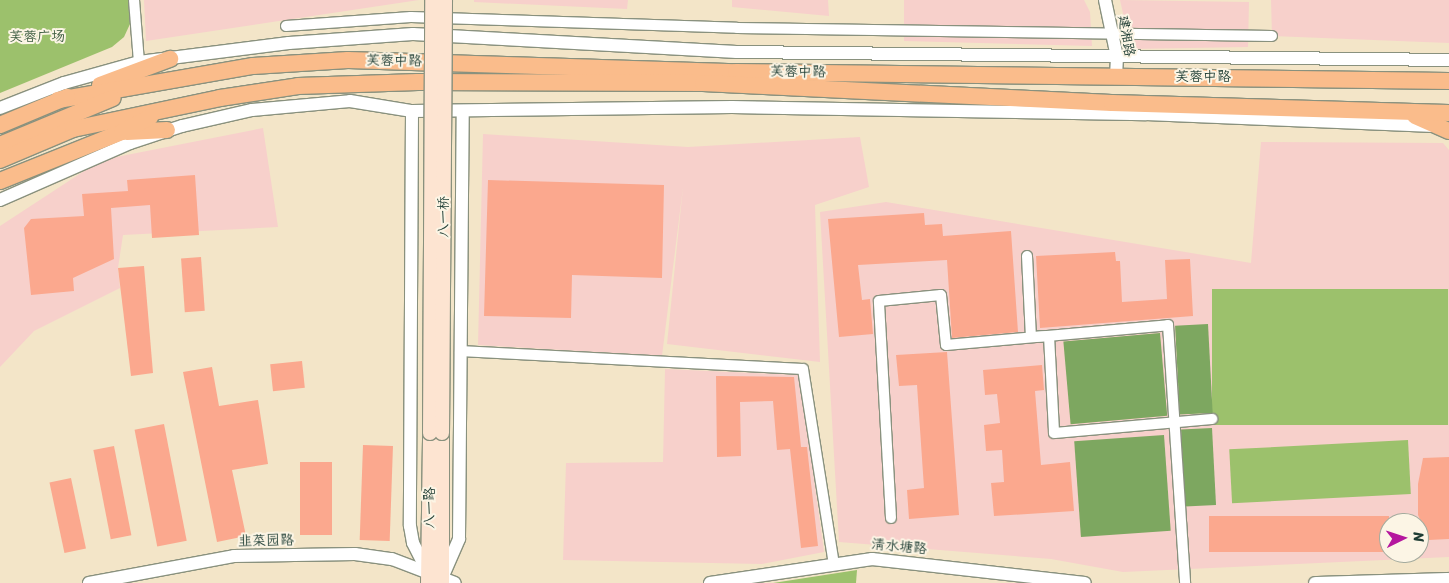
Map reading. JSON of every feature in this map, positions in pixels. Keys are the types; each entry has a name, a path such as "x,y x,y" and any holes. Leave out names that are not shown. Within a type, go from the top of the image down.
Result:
{"main road":[{"name":"八一桥","path":"432,0 436,433"},
{"name":"八一桥","path":"436,433 445,0"},
{"path":"0,125 58,100 170,59"},
{"name":"芙蓉中路","path":"150,84 253,66 348,60 736,72 1449,81"},
{"path":"1402,79 1449,68"},
{"name":"芙蓉中路","path":"0,160 73,129 269,89 418,82 704,83 1102,102 1401,111 1447,123"},
{"path":"58,100 150,84"},
{"path":"0,145 150,84"},
{"path":"0,181 122,132 161,111"},
{"path":"122,132 167,130"},
{"name":"八一路","path":"435,579 436,433"}],"street":[{"path":"134,0 139,62"},
{"name":"建湘路","path":"1104,0 1116,57 1116,77"},
{"path":"286,26 411,17 737,28 1111,32 1272,36"},
{"path":"0,108 64,83 139,62 236,48 414,34 737,52 1449,60"},
{"path":"0,200 130,143 167,130 252,110 350,101 412,111 752,108 1146,114 1447,123"},
{"path":"412,111 410,526 414,543 435,579 455,583"},
{"path":"435,579 459,539 463,111"},
{"path":"1027,256 1031,337"},
{"path":"891,518 879,301 942,296 946,345 1168,325 1184,583"},
{"path":"1048,336 1054,433 1212,419"},
{"path":"460,351 803,369 834,564"},
{"name":"韭菜园路","path":"89,583 234,556 377,556 435,579"},
{"name":"清水塘路","path":"710,583 777,575 834,564 890,559 970,572 1085,583"},
{"path":"1315,583 1449,579"}],"shaded area":[{"path":"144,0 419,0 146,41"},
{"path":"474,0 628,0 627,9 474,2"},
{"path":"732,0 828,0 829,16 732,7"},
{"path":"904,0 1084,0 1090,12 1092,46 904,41"},
{"path":"1120,0 1249,2 1248,47 1131,49"},
{"path":"1271,0 1449,0 1449,43 1272,36"},
{"path":"263,128 278,227 123,235 118,268 120,288 34,331 0,367 0,226 101,160"},
{"path":"483,134 688,147 860,137 869,187 815,205 820,362 667,344 683,187 662,356 478,345"},
{"path":"1261,142 1443,143 1449,150 1449,557 1429,558 1429,513 1379,513 1379,560 1123,572 1051,559 839,542 820,212 886,202 1251,263"},
{"path":"665,369 800,375 824,552 762,564 563,560 566,463 663,462"}],"green space":[{"name":"芙蓉广场","path":"0,0 128,0 130,24 124,37 112,47 0,93"},
{"path":"1212,289 1448,289 1448,425 1212,425"},
{"path":"1208,324 1213,413 1180,415 1175,326"},
{"path":"1160,333 1167,416 1071,424 1063,341"},
{"path":"1212,428 1216,505 1185,507 1181,430"},
{"path":"1164,435 1171,531 1081,537 1074,441"},
{"path":"1408,440 1411,494 1232,503 1229,449"},
{"path":"857,570 856,583 773,583"}],"building":[{"path":"195,175 199,235 152,238 150,205 111,208 114,259 73,278 74,291 31,295 24,228 31,219 84,216 82,194 128,191 127,180"},
{"path":"488,180 664,185 662,278 572,275 571,318 484,316"},
{"path":"924,213 925,225 942,224 943,236 1011,231 1018,332 952,338 947,260 858,265 862,300 870,299 873,334 839,337 828,219"},
{"path":"1115,252 1116,261 1120,261 1122,302 1167,299 1165,260 1190,259 1193,316 1040,328 1036,256"},
{"path":"201,257 205,311 185,312 181,258"},
{"path":"144,266 153,373 131,376 118,268"},
{"path":"947,352 959,515 909,519 907,490 924,488 917,385 899,386 896,355"},
{"path":"302,361 305,388 273,391 270,364"},
{"path":"1042,365 1044,390 1035,391 1041,465 1070,462 1074,511 994,516 991,483 1004,482 1002,450 986,451 984,425 1000,423 997,394 985,395 983,370"},
{"path":"212,367 219,406 258,400 268,464 232,470 246,536 217,542 183,372"},
{"path":"716,376 794,377 801,447 807,447 818,546 801,548 790,449 777,450 773,401 740,402 741,456 717,457"},
{"path":"164,424 187,541 157,547 135,430"},
{"path":"363,445 393,446 390,541 360,540"},
{"path":"114,446 131,535 111,539 93,450"},
{"path":"1449,457 1449,539 1429,540 1429,513 1418,513 1418,484 1423,458"},
{"path":"300,462 332,462 332,535 300,535"},
{"path":"71,478 86,548 64,553 49,483"},
{"path":"1209,516 1379,516 1379,552 1209,552"}]}
